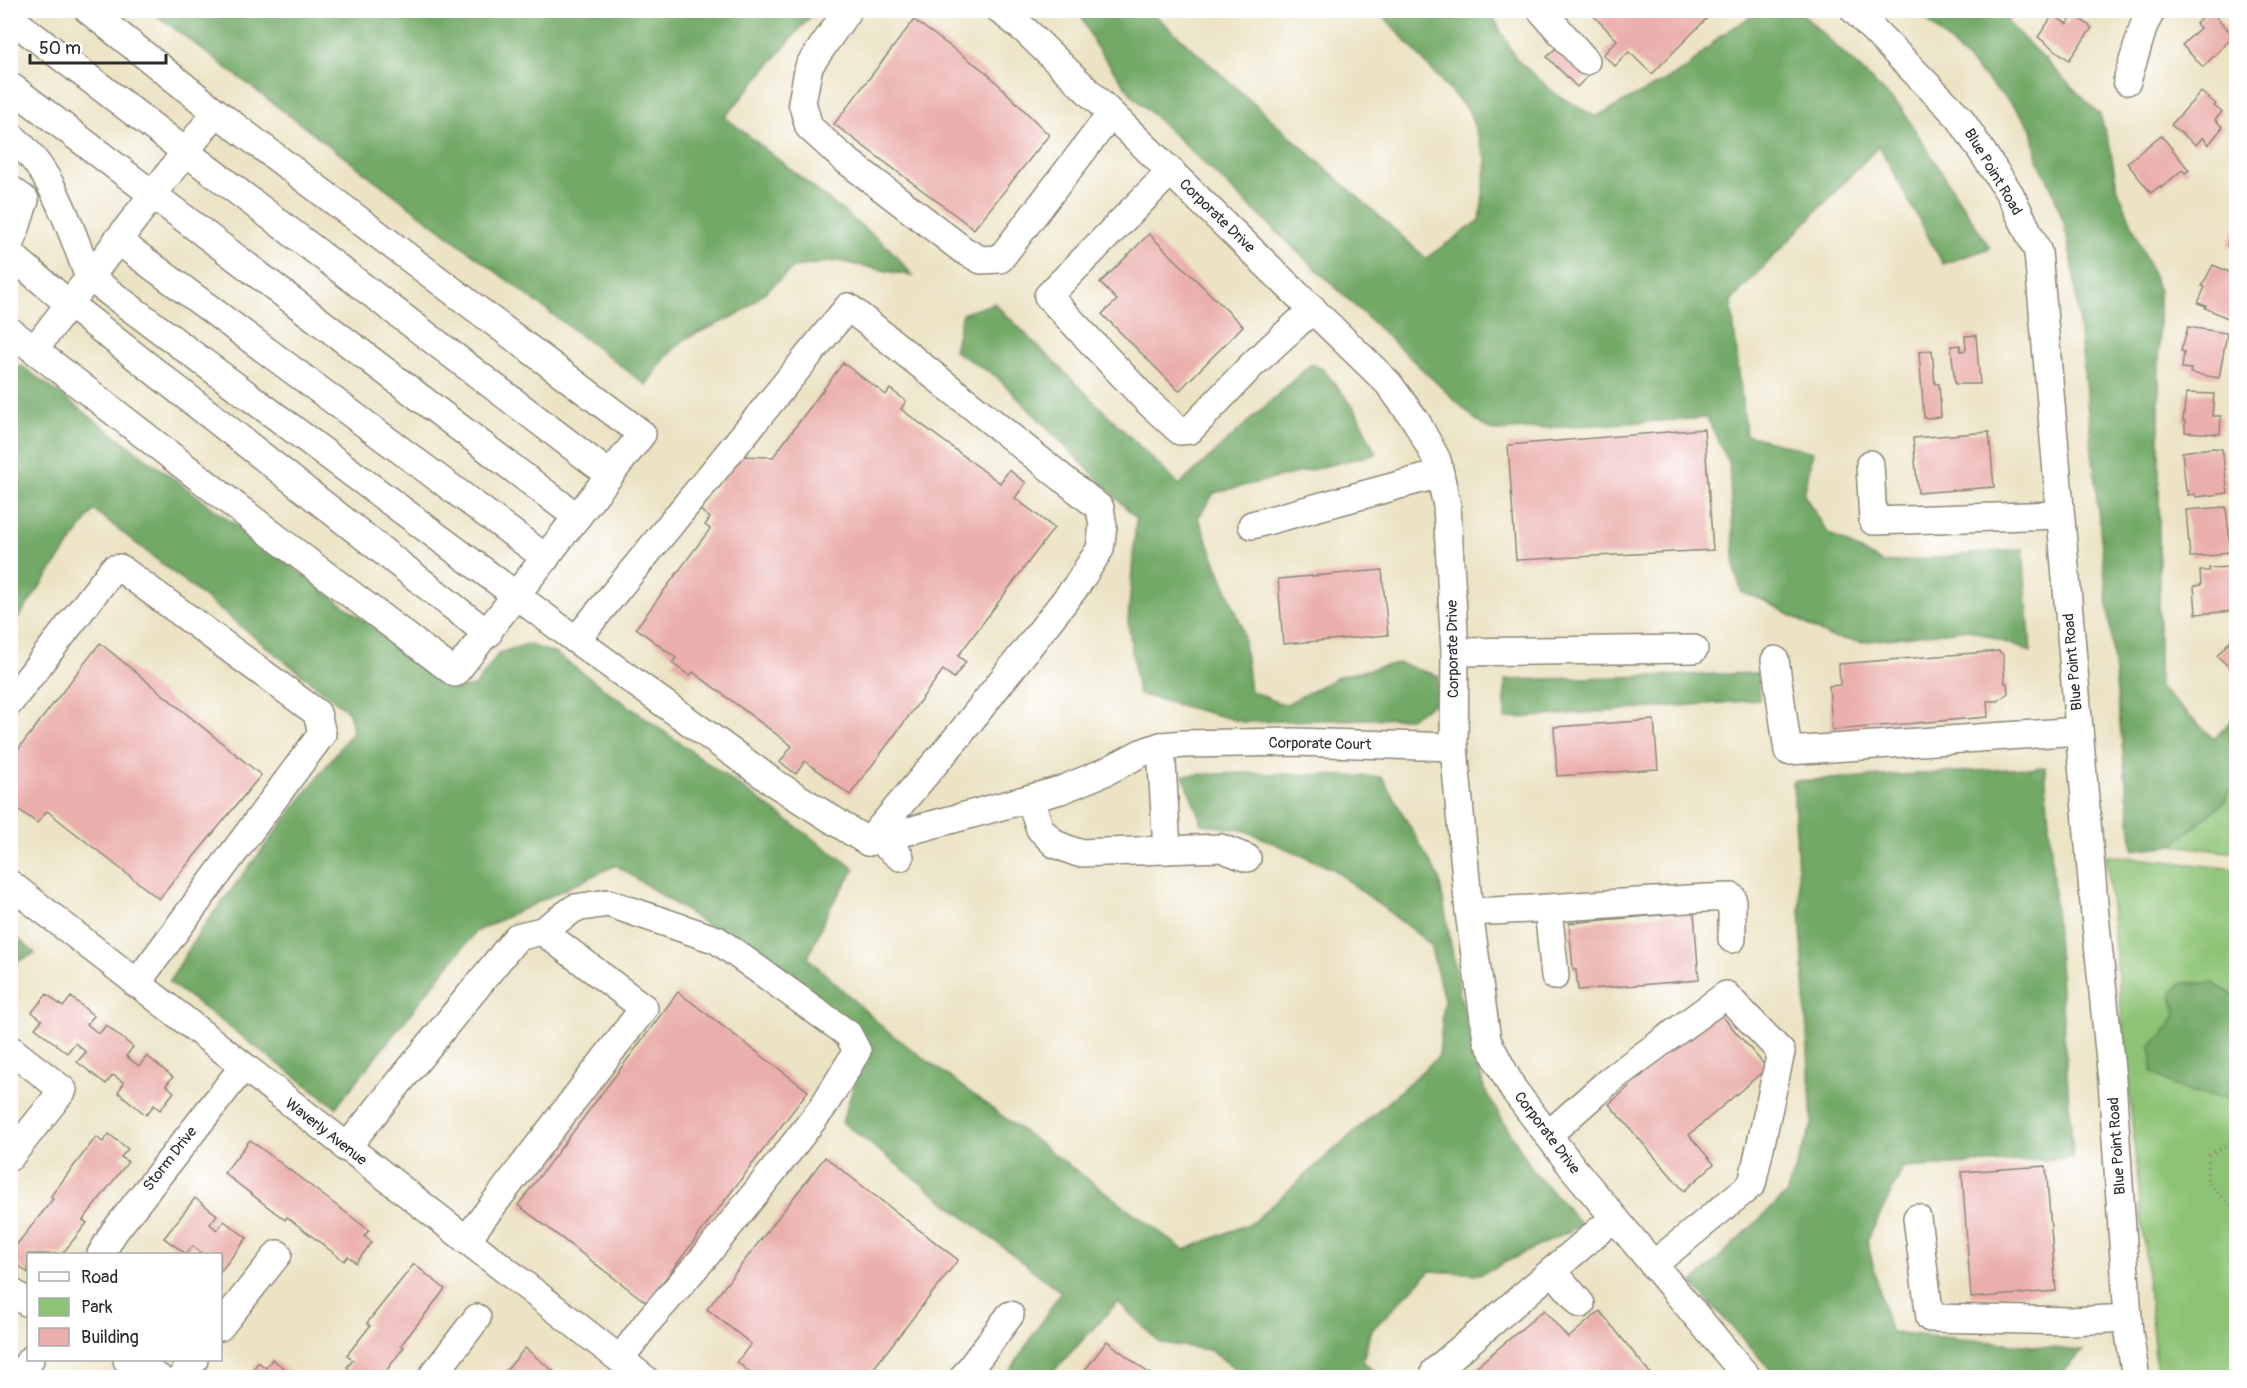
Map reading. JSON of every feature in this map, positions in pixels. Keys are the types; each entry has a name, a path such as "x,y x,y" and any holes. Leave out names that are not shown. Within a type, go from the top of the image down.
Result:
{"street":[{"path":"10,331 455,674 642,434 216,112 88,10"},
{"path":"848,10 809,66 802,102 809,127 842,157 963,250 981,260 1000,259 1112,114"},
{"name":"Corporate Drive","path":"1000,10 1026,31 1388,383 1416,421 1437,460 1447,506 1455,652 1454,747 1469,912 1487,1040 1513,1089 1548,1136 1748,1377"},
{"path":"1541,10 1586,61"},
{"name":"Blue Point Road","path":"1854,10 1959,117 2010,194 2037,252 2095,915 2112,1080 2128,1318 2136,1377"},
{"path":"2127,81 2144,25 2152,10"},
{"path":"10,18 610,475"},
{"path":"10,86 577,517"},
{"path":"34,350 216,112"},
{"path":"10,135 27,149 55,189 89,277 516,596 773,782 900,857"},
{"path":"1171,171 1048,296 1147,401 1180,431 1190,430 1251,366 1313,309"},
{"path":"10,189 25,200 10,246"},
{"path":"117,240 546,558"},
{"path":"10,254 69,304 488,634"},
{"path":"576,640 848,307 1100,508 1103,526 1100,549 1077,585 873,840"},
{"path":"1870,464 1873,521 2060,515"},
{"path":"1252,525 1440,474"},
{"path":"10,702 113,569 120,568 317,713 322,734 136,984"},
{"path":"1455,652 1694,649"},
{"path":"1775,660 1788,751 2079,731"},
{"name":"Corporate Court","path":"1173,745 1294,742 1454,747"},
{"path":"873,840 944,829 1061,790 1107,771 1141,753 1173,745 1167,850"},
{"path":"1030,799 1040,829 1054,844 1077,853 1221,848 1247,858"},
{"name":"Waverly Avenue","path":"10,884 346,1148 644,1377"},
{"path":"1469,912 1548,909 1676,898 1732,897 1732,939"},
{"path":"346,1148 510,943 517,937 542,931 575,908 608,903 717,940 848,1034 857,1051 823,1107 620,1359"},
{"path":"1548,909 1555,976"},
{"path":"466,1240 644,1008 542,931"},
{"path":"1548,1136 1610,1080 1726,995 1781,1052 1752,1184 1653,1265"},
{"path":"10,1049 63,1090 10,1157"},
{"name":"Storm Drive","path":"102,1253 114,1232 243,1067"},
{"path":"1441,1377 1435,1371 1614,1218"},
{"path":"1917,1218 1930,1318 2071,1321 2128,1318"},
{"path":"222,1324 278,1254"},
{"path":"1552,1270 1581,1304"},
{"path":"10,1291 27,1302"},
{"path":"963,1377 1010,1315"},
{"path":"431,1377 477,1318"},
{"path":"18,1377 29,1361"},
{"path":"131,1361 159,1377"},
{"path":"182,1377 193,1361"}],"path":[{"path":"2236,1140 2209,1155 2207,1181 2236,1211"}],"green space":[{"path":"151,11 815,11 725,117 889,248 913,276 838,261 794,267 741,313 685,339 666,357 646,385"},
{"path":"1079,11 1138,11 1157,17 1426,258 1480,220 1487,161 1469,112 1379,11 1490,11 1516,59 1557,95 1596,117 1686,69 1720,36 1760,11 1799,11 1901,108 1990,248 1943,264 1879,146 1731,301 1746,435 1813,452 1804,495 1828,533 1883,563 2023,549 2031,652 1969,629 1861,642 1829,637 1765,601 1742,593 1735,570 1729,463 1707,418 1494,431 1480,424 1132,95 1095,45"},
{"path":"1918,11 2015,11 2007,22 2100,115 2110,147 2117,187 2159,291 2159,687 2214,739 2236,716 2236,784 2223,803 2173,845 2133,850 2073,266 2064,223 2050,184 2037,159 2032,129 2020,113"},
{"path":"994,303 1179,485 1311,364 1323,369 1355,409 1376,454 1214,493 1198,518 1242,627 1250,691 1285,705 1340,676 1398,663 1439,676 1436,702 1410,718 1242,722 1138,694 1128,622 1136,518 996,376 954,351 962,314"},
{"path":"22,366 456,689 475,686 499,653 527,644 556,654 855,869 829,909 808,958 887,1031 1184,1250 1253,1222 1439,1056 1444,1000 1430,944 1333,869 1246,831 1202,824 1183,775 1249,773 1382,777 1439,878 1460,995 1484,1089 1534,1172 1582,1225 1481,1274 1430,1271 1370,1332 1363,1361 1380,1377 1247,1377 1209,1350 1160,1343 1118,1302 1048,1377 1006,1377 1061,1292 842,1122 867,1045 808,992 616,865 475,932 336,1107 169,982 200,931 353,731 349,712 94,510 11,628 10,368"},
{"path":"1758,673 1759,700 1505,719 1505,680"},
{"path":"2045,767 2073,1158 1903,1168 1867,1241 1890,1332 2083,1351 2062,1372 2037,1377 1777,1377 1692,1283 1786,1194 1812,1125 1793,781"},
{"path":"2236,784 2236,853 2172,845 2223,803"},
{"path":"2106,855 2236,869 2236,1377 2157,1377"},
{"path":"11,933 35,953 11,965"},
{"path":"2182,983 2212,983 2236,996 2236,1092 2231,1097 2190,1092 2172,1085 2152,1072 2151,1045 2163,1035 2176,1015 2172,993"}],"building":[{"path":"1588,10 1715,10 1652,74 1629,52 1615,66 1603,55 1617,40"},
{"path":"2209,10 2234,36 2203,67 2182,45 2200,28 2196,24"},
{"path":"2074,14 2092,28 2069,60 2038,37 2053,15 2067,24"},
{"path":"914,20 987,73 1049,135 974,229 834,124"},
{"path":"1559,45 1589,75 1577,87 1547,57"},
{"path":"2201,92 2222,112 2215,120 2223,127 2208,145 2203,137 2196,145 2171,125"},
{"path":"2161,135 2189,170 2185,173 2182,170 2161,188 2160,186 2151,193 2127,163"},
{"path":"2236,226 2236,251 2227,245"},
{"path":"1149,234 1243,326 1179,391 1102,314 1117,300 1100,283"},
{"path":"2213,265 2236,275 2236,308 2232,320 2198,303 2205,287 2202,286"},
{"path":"2188,327 2227,333 2219,378 2190,373 2191,369 2182,368 2184,352 2181,351"},
{"path":"1976,335 1980,384 1955,384 1951,346 1960,345 1961,351 1966,350 1965,336"},
{"path":"1932,350 1935,384 1939,384 1941,417 1924,418 1919,352"},
{"path":"843,363 886,395 890,389 906,401 901,409 1000,483 1009,470 1026,483 1015,498 1054,528 958,656 966,662 954,678 943,670 850,795 805,761 796,774 780,762 792,746 693,672 690,676 672,663 676,658 636,628 710,529 705,525 710,518 700,510 740,456 773,457"},
{"path":"2186,393 2214,394 2212,416 2221,416 2220,434 2185,432 2185,421 2183,421"},
{"path":"1704,429 1713,550 1516,560 1508,445"},
{"path":"1989,432 1994,487 1918,493 1913,438"},
{"path":"2222,449 2228,493 2196,497 2195,494 2187,495 2189,491 2186,491 2182,452"},
{"path":"2226,507 2231,552 2190,557 2186,510"},
{"path":"2232,567 2235,611 2196,614 2194,586 2201,585 2200,571 2209,571 2209,568"},
{"path":"1382,570 1388,635 1283,644 1278,579"},
{"path":"2236,634 2236,673 2217,656"},
{"path":"100,643 261,775 159,899 47,811 37,823 10,803 10,760"},
{"path":"1999,651 2003,655 2008,693 1998,701 1987,701 1988,717 1832,730 1829,686 1840,685 1839,664"},
{"path":"1654,720 1658,769 1557,776 1554,727"},
{"path":"1694,912 1699,980 1578,990 1576,970 1573,970 1569,923"},
{"path":"678,992 808,1091 647,1303 518,1205"},
{"path":"47,994 63,1007 71,997 94,1016 87,1024 99,1034 106,1025 133,1047 126,1056 139,1066 147,1056 173,1077 166,1085 174,1092 160,1110 154,1105 146,1115 118,1092 124,1083 113,1075 106,1084 77,1062 86,1052 75,1043 67,1053 35,1028 42,1020 32,1012"},
{"path":"1717,1010 1767,1068 1689,1135 1714,1164 1684,1191 1609,1104"},
{"path":"109,1134 128,1149 121,1157 128,1162 83,1220 87,1223 63,1253 27,1253 27,1272 10,1259 10,1253 53,1199 50,1197 96,1137 103,1142"},
{"path":"250,1140 369,1230 364,1236 372,1242 356,1263 348,1256 344,1261 287,1217 285,1220 224,1173"},
{"path":"825,1157 958,1260 866,1378 757,1378 737,1362 751,1344 707,1309"},
{"path":"2046,1166 2056,1291 1971,1298 1962,1172"},
{"path":"195,1198 217,1215 210,1224 217,1230 224,1221 247,1238 222,1269 222,1253 200,1253 193,1246 185,1253 164,1238"},
{"path":"414,1264 445,1289 401,1345 404,1347 381,1378 372,1374 369,1378 360,1378 347,1367 353,1360 347,1355 370,1326 367,1323"},
{"path":"1544,1310 1568,1338 1600,1311 1654,1378 1475,1378 1470,1372"},
{"path":"1107,1341 1155,1378 1079,1378"},
{"path":"525,1348 562,1378 515,1378 506,1371"},
{"path":"272,1359 297,1378 247,1378 258,1362 266,1368"}]}
